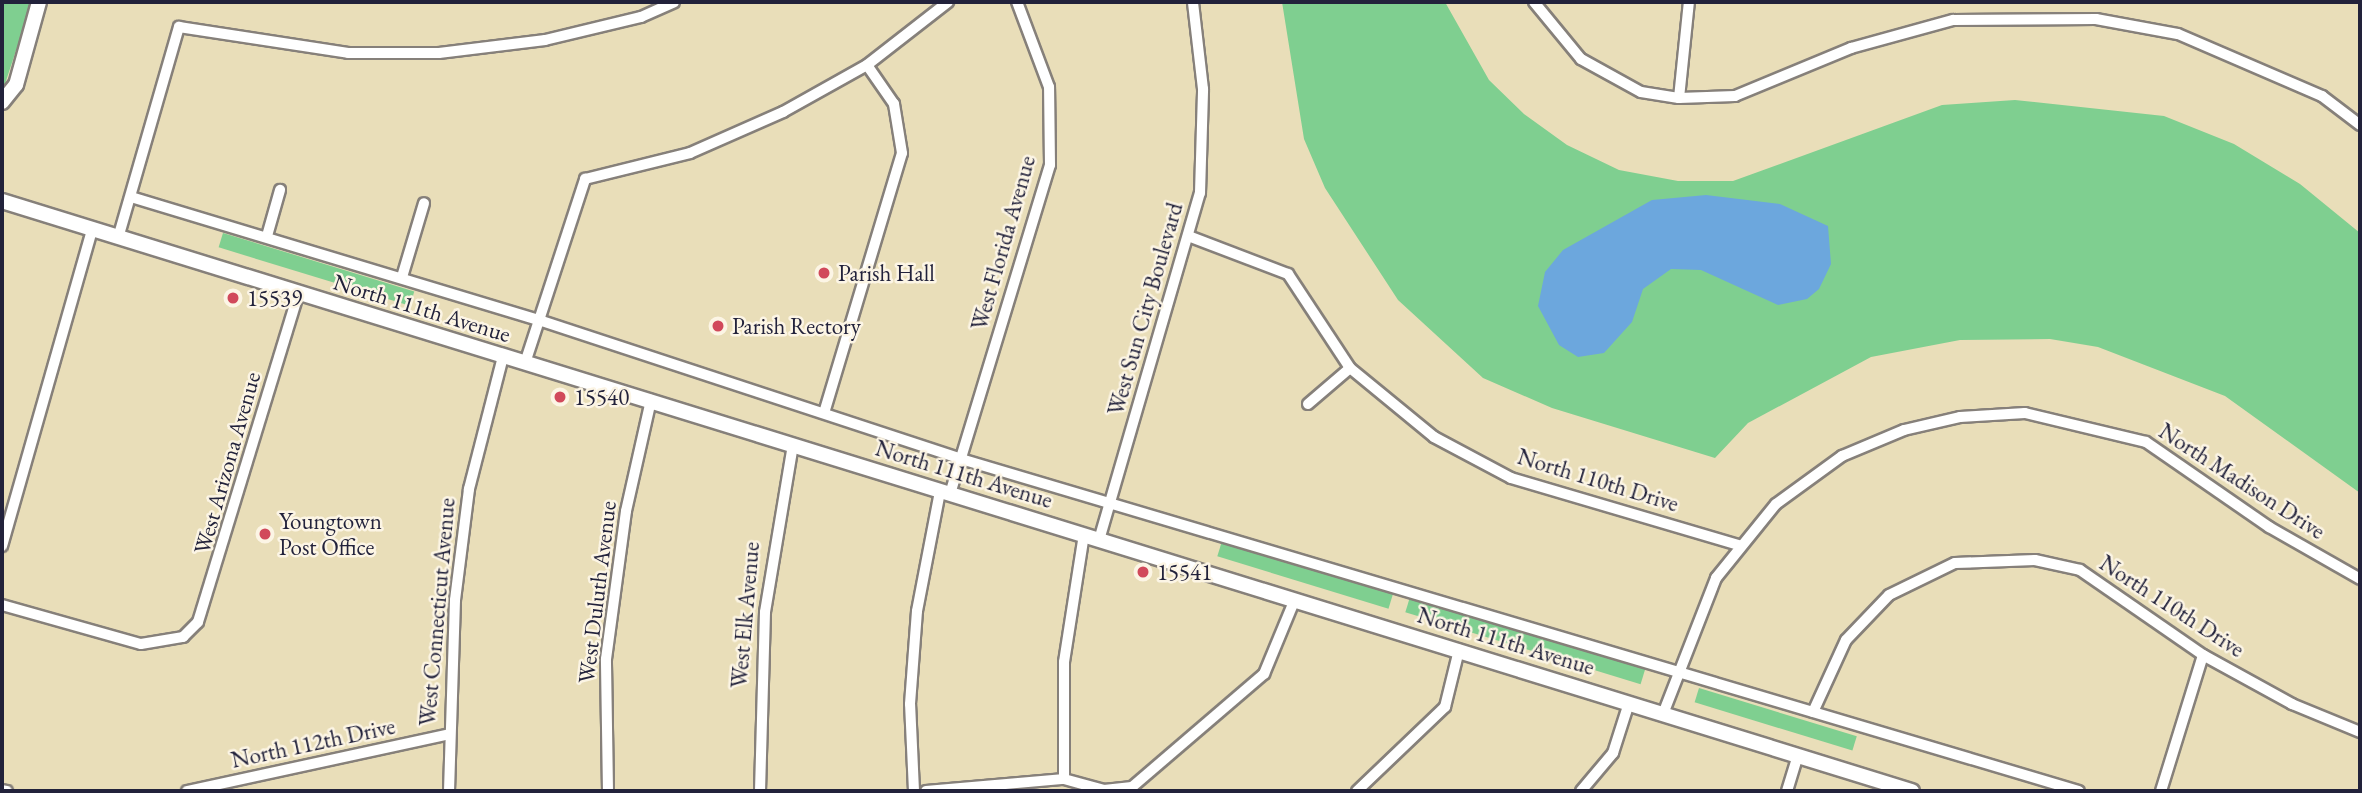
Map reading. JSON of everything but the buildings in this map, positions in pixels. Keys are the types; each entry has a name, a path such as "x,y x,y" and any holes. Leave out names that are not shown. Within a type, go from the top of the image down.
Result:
{"street":[{"path":"2,103 16,85 40,2"},
{"path":"118,238 179,27 348,53 439,53 545,40 641,17 674,2"},
{"path":"525,363 585,179 690,153 867,65 948,2"},
{"name":"West Florida Avenue","path":"914,791 910,704 917,611 945,492 961,459 1050,165 1049,87 1017,2"},
{"name":"West Sun City Boulevard","path":"1099,540 1191,237 1204,155 1193,2"},
{"path":"1534,2 1581,60 1641,92 1679,99 1735,96 1852,48 1953,20 2096,19 2178,34 2322,96 2360,125"},
{"path":"1679,99 1689,2"},
{"path":"824,412 902,153 894,104 867,65"},
{"path":"267,236 279,190"},
{"name":"North 111th Avenue","path":"131,197 539,320 961,459 1111,501 2078,791"},
{"name":"North 111th Avenue","path":"2,201 1912,791"},
{"name":"North 111th Avenue","path":"402,278 424,203"},
{"path":"2,546 7,511 92,230"},
{"name":"North 110th Drive","path":"1191,237 1288,274 1350,368 1434,437 1511,478 1739,545"},
{"name":"West Arizona Avenue","path":"2,605 141,644 183,637 209,602 298,294"},
{"name":"West Connecticut Avenue","path":"449,791 447,735 469,489 503,357"},
{"path":"1308,404 1350,368"},
{"name":"West Duluth Avenue","path":"608,791 606,659 626,511 651,400"},
{"name":"North Madison Drive","path":"1663,714 1676,670 1716,578 1739,545 1776,504 1842,456 1904,430 1960,417 2025,413 2146,442 2269,527 2360,579"},
{"name":"West Elk Avenue","path":"760,791 765,611 793,444"},
{"path":"1064,779 1064,662 1084,535"},
{"name":"North 110th Drive","path":"1813,712 1846,640 1889,595 1922,575 1983,558 2080,570 2203,655 2292,704 2360,732"},
{"path":"926,791 1064,779 1104,790 1132,787 1153,775 1264,674 1295,599"},
{"path":"1357,791 1445,707 1459,650"},
{"path":"2161,791 2203,655"},
{"path":"1581,791 1613,753 1629,703"},
{"name":"North 112th Drive","path":"187,791 447,735"},
{"path":"1787,791 1798,755"},
{"path":"2,790 7,791"}],"green space":[{"path":"2,2 32,2 2,93"},
{"path":"1282,2 1445,2 1489,80 1524,114 1567,145 1619,170 1678,181 1733,181 1942,105 2015,100 2164,116 2234,144 2300,184 2360,233 2360,493 2225,396 2098,347 2050,339 1960,340 1871,357 1748,423 1715,458 1552,408 1483,378 1398,300 1325,188 1304,139"},
{"path":"223,233 414,291 410,306 219,247"},
{"path":"1222,541 1393,593 1389,609 1217,556"},
{"path":"1410,597 1645,669 1641,684 1405,612"},
{"path":"1699,688 1857,736 1852,751 1695,702"}],"water":[{"path":"1706,195 1780,204 1828,226 1831,264 1819,289 1807,299 1778,305 1701,270 1671,269 1643,289 1632,322 1604,353 1578,357 1559,345 1538,306 1545,272 1563,250 1652,200"}],"place":[{"name":"Parish Hall","path":"824,273"},
{"name":"15539","path":"233,298"},
{"name":"Parish Rectory","path":"718,326"},
{"name":"15540","path":"560,397"},
{"name":"Youngtown Post Office","path":"265,534"},
{"name":"15541","path":"1143,572"}]}
